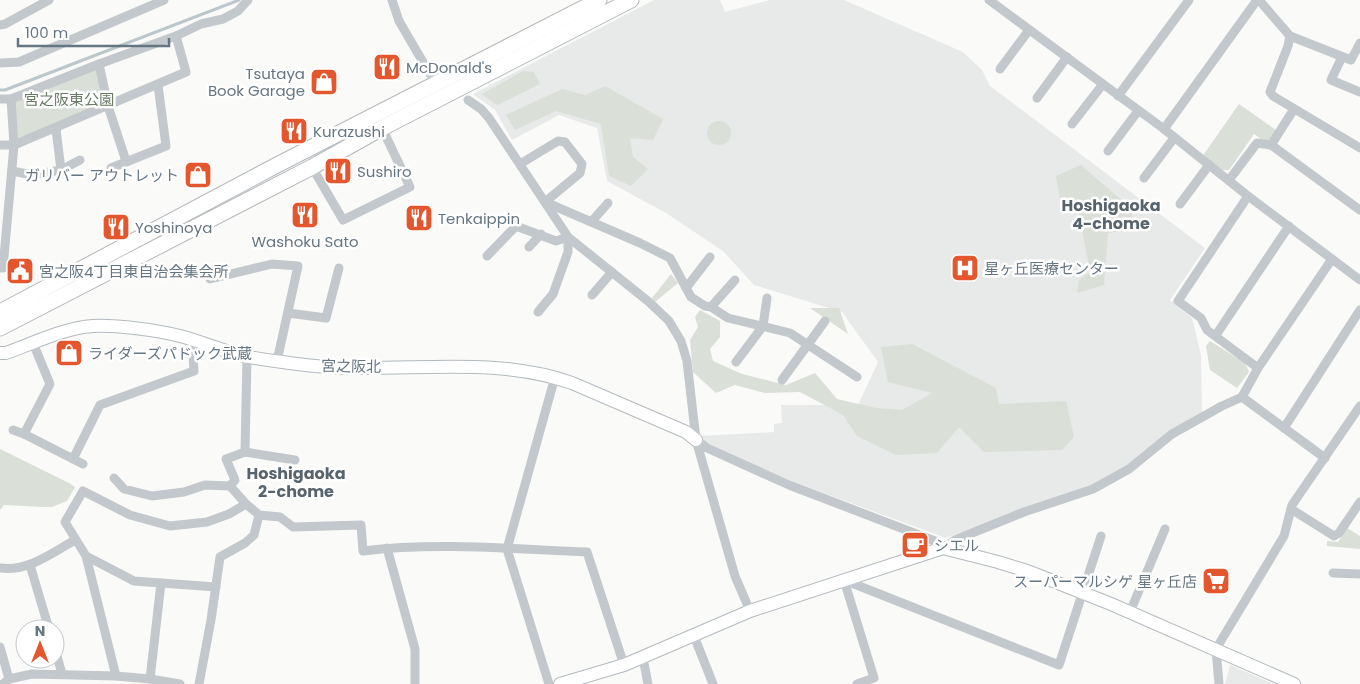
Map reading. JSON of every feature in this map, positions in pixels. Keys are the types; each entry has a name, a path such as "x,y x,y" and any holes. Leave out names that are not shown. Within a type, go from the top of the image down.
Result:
{"highway":[{"path":"0,328 312,167 565,25 599,0"},
{"path":"0,312 277,165 565,25 631,0"}],"street":[{"path":"0,25 49,0"},
{"path":"0,63 19,62 164,0"},
{"path":"0,99 11,99 176,36 201,24 223,19 238,11 248,0"},
{"path":"392,0 399,21 430,74"},
{"path":"989,0 1164,129 1248,196 1360,280"},
{"path":"1118,96 1189,0"},
{"path":"1164,129 1258,0 1290,36 1351,60 1360,42"},
{"path":"1000,69 1029,30"},
{"path":"0,145 14,146 186,72 176,36"},
{"path":"1290,36 1270,92 1272,96 1360,148"},
{"path":"1037,98 1067,57"},
{"path":"1342,57 1331,80 1360,92"},
{"path":"99,64 108,106 126,161"},
{"path":"1072,124 1102,84"},
{"path":"110,168 166,146 158,85"},
{"path":"0,268 3,268 4,220 14,146 11,99"},
{"path":"468,100 481,109 489,118 568,237 649,302 669,321 681,341 687,361 696,440 736,576 750,611"},
{"path":"1271,146 1294,109"},
{"path":"1108,151 1138,111"},
{"path":"312,167 343,220 410,187 382,128"},
{"path":"56,129 61,170"},
{"path":"1144,178 1174,138"},
{"path":"520,164 558,141 565,142 582,164 580,173 545,202"},
{"path":"1229,180 1257,143 1271,146 1360,210"},
{"path":"12,171 32,175 61,170 80,160"},
{"path":"1180,204 1209,165"},
{"path":"1248,196 1178,301 1201,318 1207,330 1258,368"},
{"path":"545,202 592,221 670,258 691,297 705,306 711,307 728,318 790,332 857,376"},
{"path":"592,221 608,203"},
{"path":"487,256 516,226 556,241 568,237"},
{"path":"1216,335 1289,226"},
{"path":"529,247 541,234"},
{"path":"538,312 553,294 568,252 568,237"},
{"path":"686,288 710,257"},
{"path":"560,684 624,665 750,611 943,548 955,540 1024,512 1093,489 1129,469 1172,434 1242,397 1258,368 1332,259"},
{"path":"210,279 272,264 298,266 277,361"},
{"path":"288,314 326,318 339,268"},
{"path":"592,295 612,272"},
{"path":"711,307 735,280"},
{"path":"736,362 763,326 767,298"},
{"path":"1284,428 1360,310"},
{"path":"782,380 825,321"},
{"name":"宮之阪北","path":"0,353 6,353 63,332 92,326 128,328 178,336 248,357 300,365 349,368 508,368 555,377 686,432 696,440"},
{"path":"73,459 100,405 194,371 192,340"},
{"path":"24,434 50,384 33,343"},
{"path":"245,452 248,357"},
{"path":"549,684 507,548 555,377"},
{"path":"1242,397 1325,458"},
{"path":"1219,684 1216,649 1284,536 1292,504 1360,406"},
{"path":"13,430 83,464"},
{"path":"696,440 707,448 776,479 935,541 943,548 998,562 1130,612 1294,684"},
{"path":"230,486 235,480 226,459 245,452 295,460"},
{"path":"114,478 124,489 152,496 184,492 205,485 230,486 259,515 280,517 293,527 361,525 363,551 442,546 587,552 624,665"},
{"path":"116,676 86,556 65,522 83,492 130,515 170,526 207,522 229,514 246,504"},
{"path":"1291,509 1334,536 1339,533 1360,502"},
{"path":"199,684 220,557 245,543 254,535 259,515"},
{"path":"1130,612 1165,529"},
{"path":"844,580 1059,665 1101,536"},
{"path":"0,568 9,569 30,565 75,540"},
{"path":"387,548 415,650 415,684"},
{"path":"86,556 134,581 216,587"},
{"path":"30,565 46,619"},
{"path":"1333,573 1360,574"},
{"path":"844,580 874,678 857,684"},
{"path":"150,679 161,583"},
{"path":"694,636 713,684"},
{"path":"0,647 6,681 32,674 62,674 116,676 180,684"},
{"path":"643,658 648,684"},
{"path":"61,669 62,674"}],"shaded area":[{"name":"星ヶ丘医療センター","path":"654,0 720,0 725,12 770,0 844,0 963,52 982,70 990,86 1205,248 1170,300 1192,318 1201,355 1202,412 1168,432 1128,465 1097,483 946,538 791,481 705,444 700,436 774,432 774,424 782,423 781,405 858,405 878,362 842,312 754,285 723,251 666,213 607,181 597,128 559,115 512,140 495,110 473,94"},
{"path":"1230,665 1274,684 1225,684"}],"green space":[{"name":"宮之阪東公園","path":"97,67 104,104 18,139 15,102"},
{"path":"523,71 534,72 540,84 497,105 482,94"},
{"path":"605,86 663,119 653,140 630,138 633,157 648,169 631,186 609,176 601,124 556,111 515,130 506,115 562,89 585,95"},
{"path":"1239,104 1276,130 1269,140 1264,141 1254,134 1229,170 1222,170 1202,157"},
{"path":"719,121 727,125 731,133 727,141 719,145 711,141 707,133 711,125"},
{"path":"1081,165 1133,210 1129,230 1108,233 1104,285 1077,293 1079,280 1090,272 1077,203 1060,199 1056,176"},
{"path":"671,274 678,283 655,302 652,298"},
{"path":"810,308 839,308 848,334"},
{"path":"700,310 720,321 720,337 710,349 713,361 742,374 786,385 815,373 837,399 876,408 902,410 932,393 888,382 881,347 912,344 996,388 999,404 1066,401 1074,437 1062,450 984,452 959,427 937,453 896,455 857,436 843,415 800,392 765,393 735,385 716,393 693,372 690,340 698,327 695,317"},
{"path":"1210,341 1245,363 1249,372 1237,388 1210,370 1206,346"},
{"path":"0,449 75,487 67,501 52,507 4,505 0,510"},
{"path":"1347,528 1360,536 1360,549 1327,546 1327,541 1338,542"}],"waterway":[{"path":"0,90 5,90 239,0"}],"place":[{"name":"McDonald's","path":"387,67"},
{"name":"Tsutaya Book Garage","path":"324,82"},
{"name":"Kurazushi","path":"294,131"},
{"name":"Sushiro","path":"338,171"},
{"name":"ガリバー アウトレット","path":"198,175"},
{"name":"Washoku Sato","path":"305,215"},
{"name":"Tenkaippin","path":"419,218"},
{"name":"Yoshinoya","path":"116,227"},
{"name":"星ヶ丘医療センター","path":"965,268"},
{"name":"宮之阪4丁目東自治会集会所","path":"20,271"},
{"name":"ライダーズパドック武蔵","path":"69,353"},
{"name":"シエル","path":"915,545"},
{"name":"スーパーマルシゲ 星ヶ丘店","path":"1216,581"}],"district":[{"name":"Hoshigaoka 4-chome","path":"1111,214"},
{"name":"Hoshigaoka 2-chome","path":"296,482"}]}
